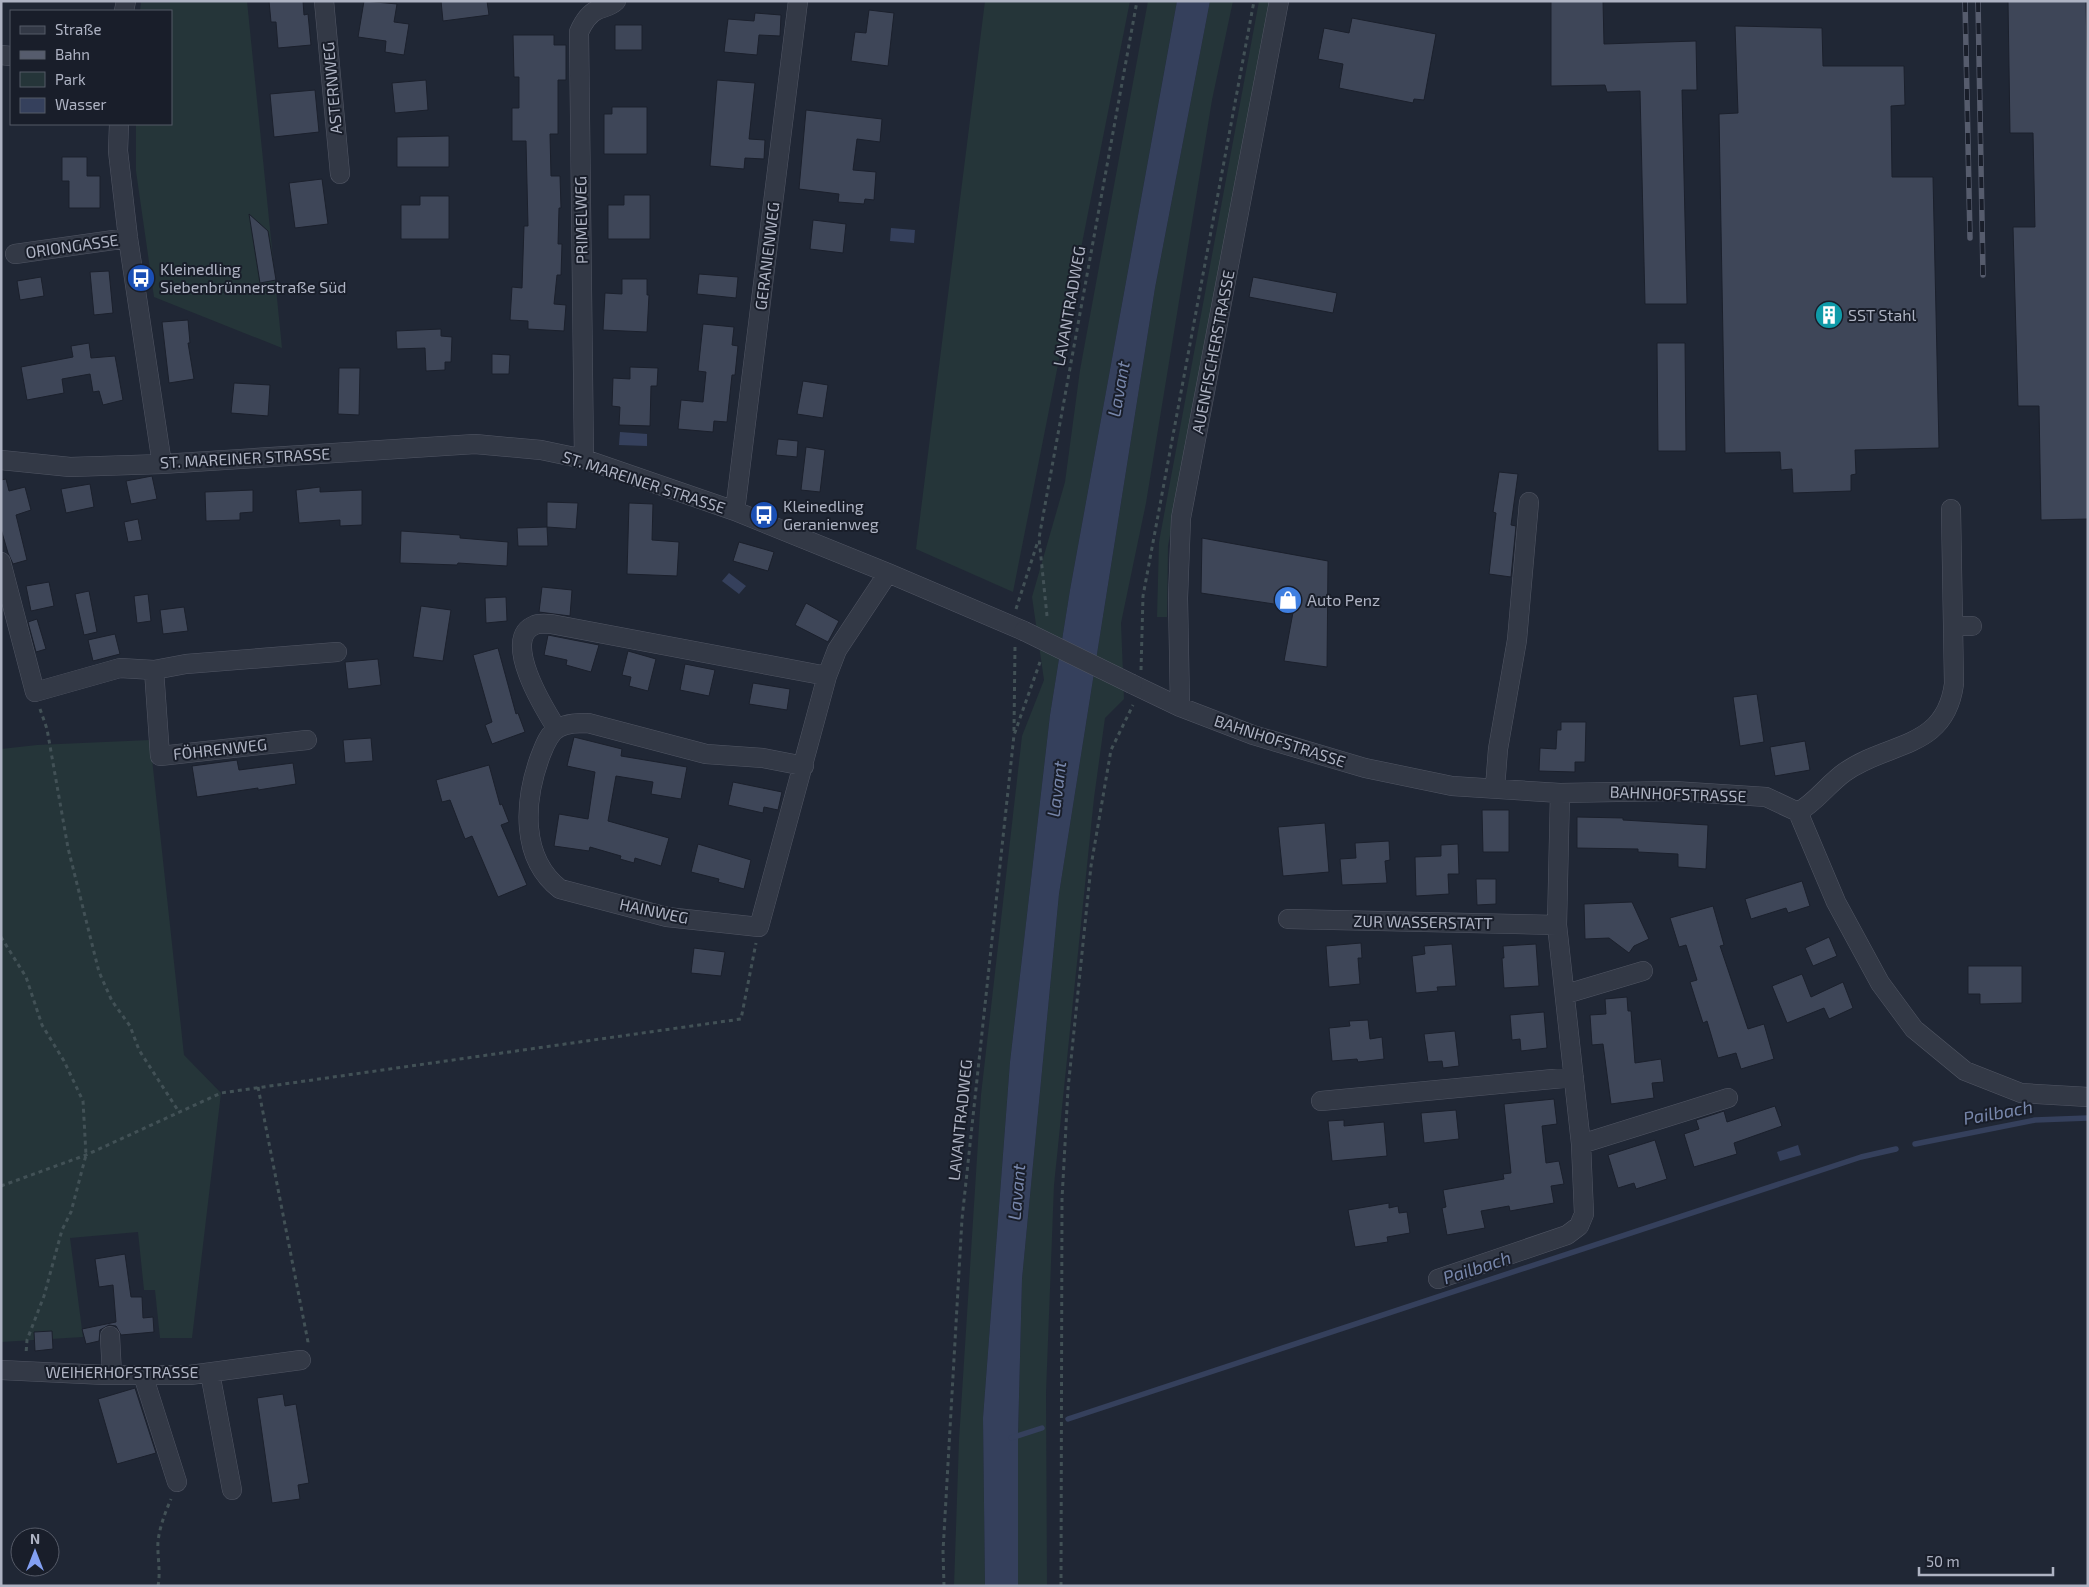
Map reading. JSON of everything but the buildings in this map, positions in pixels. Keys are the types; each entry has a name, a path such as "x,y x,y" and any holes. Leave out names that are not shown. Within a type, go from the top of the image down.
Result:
{"street":[{"name":"ASTERNWEG","path":"324,1 340,174"},
{"name":"PRIMELWEG","path":"584,459 579,32 584,20 595,10 608,7 616,1"},
{"name":"GERANIENWEG","path":"735,511 798,1"},
{"name":"AUENFISCHERSTRASSE","path":"1180,706 1178,598 1181,518 1279,1"},
{"path":"119,125 118,151 128,238 162,464"},
{"name":"ORIONGASSE","path":"15,254 128,238"},
{"name":"ST. MAREINER STRASSE","path":"1,460 70,467 162,464 475,444 542,450 584,459 735,511 1024,631 1137,686"},
{"path":"1495,788 1498,749 1517,640 1529,502"},
{"path":"1951,509 1960,536 1962,626 1952,700 1945,716 1923,737 1868,759 1844,772 1798,812 1836,902 1880,983 1914,1029 1965,1071 2021,1093 2088,1097"},
{"path":"1,562 35,692 120,668 154,670 186,664 337,652"},
{"path":"760,927 827,676 837,650 888,573"},
{"path":"804,766 762,758 706,754 588,723 571,724 557,729 540,702 522,655 522,640 526,631 535,625 551,624 827,676"},
{"name":"FÖHRENWEG","path":"154,670 160,756 307,740"},
{"name":"BAHNHOFSTRASSE","path":"1137,686 1180,706 1253,735 1365,768 1452,786 1560,793 1674,791 1766,797 1798,812"},
{"name":"HAINWEG","path":"557,729 547,741 536,770 530,792 528,818 531,843 540,868 548,880 560,889 667,917 760,927"},
{"path":"1438,1279 1567,1235 1579,1226 1584,1214 1581,1144 1557,925 1560,793"},
{"name":"ZUR WASSERSTATT","path":"1288,919 1557,925"},
{"path":"1566,994 1643,970"},
{"path":"1321,1102 1574,1077"},
{"path":"1581,1144 1728,1098"},
{"path":"110,1336 112,1375"},
{"name":"WEIHERHOFSTRASSE","path":"1,1370 112,1375 190,1375 301,1360"},
{"path":"210,1372 232,1490"},
{"path":"143,1375 177,1482"}],"path":[{"name":"LAVANTRADWEG","path":"1047,616 1039,538 1137,1"},
{"path":"1061,1586 1062,1199 1068,1089 1091,866 1111,750 1137,686 1143,596 1254,1"},
{"name":"LAVANTRADWEG","path":"944,1586 943,1550 963,1209 1014,734 1040,662"},
{"path":"35,692 46,729 68,848 99,972 112,1001 130,1026 143,1056 179,1112"},
{"path":"1,1186 86,1155 221,1093 741,1019 760,927"},
{"path":"1,937 26,977 42,1025 64,1061 82,1102 86,1155 71,1212 62,1230 44,1296 26,1340 26,1371"},
{"path":"258,1088 308,1342 301,1360"},
{"path":"160,1586 158,1543 162,1523 177,1482"}],"green space":[{"path":"141,1 247,1 282,348 154,297 136,171 136,125 172,125 172,10 140,10"},
{"path":"985,1 1130,1 1013,592 916,549"},
{"path":"1148,1 1177,1 1070,590 1050,715 1010,1062 983,1418 985,1586 954,1586 959,1440 981,1095 1022,736 1044,680 1032,597 1065,482 1080,370"},
{"path":"1210,1 1233,1 1212,100 1146,503 1121,623 1124,699 1105,718 1094,798 1054,1185 1046,1393 1047,1586 1018,1586 1018,1436 1022,1279 1059,894 1155,288"},
{"path":"1259,1 1270,1 1168,546 1167,617 1157,617 1159,542"},
{"path":"150,740 184,1055 221,1093 192,1338 160,1338 155,1290 144,1290 138,1232 70,1238 83,1337 1,1342 1,749 37,745"}],"water":[{"name":"Lavant","path":"1177,1 1210,1 1155,288 1059,894 1022,1279 1018,1436 1018,1586 985,1586 983,1418 1010,1062 1050,715 1070,590"},
{"path":"891,228 915,230 914,243 890,241"},
{"path":"620,432 647,434 647,446 619,445"},
{"path":"729,573 746,586 739,594 722,581"},
{"path":"1798,1145 1801,1155 1780,1161 1777,1152"}],"waterway":[{"name":"Pailbach","path":"1915,1144 2035,1120 2088,1118"},
{"name":"Pailbach","path":"1068,1419 1861,1157 1896,1149"},
{"name":"Pailbach","path":"1011,1438 1042,1428"}],"railway":[{"path":"1965,1 1970,238"},
{"path":"1978,1 1983,275"}],"place":[{"name":"Kleinedling Siebenbrünnerstraße Süd","path":"141,278"},
{"name":"SST Stahl","path":"1829,315"},
{"name":"Kleinedling Geranienweg","path":"764,515"},
{"name":"Auto Penz","path":"1288,600"}]}
